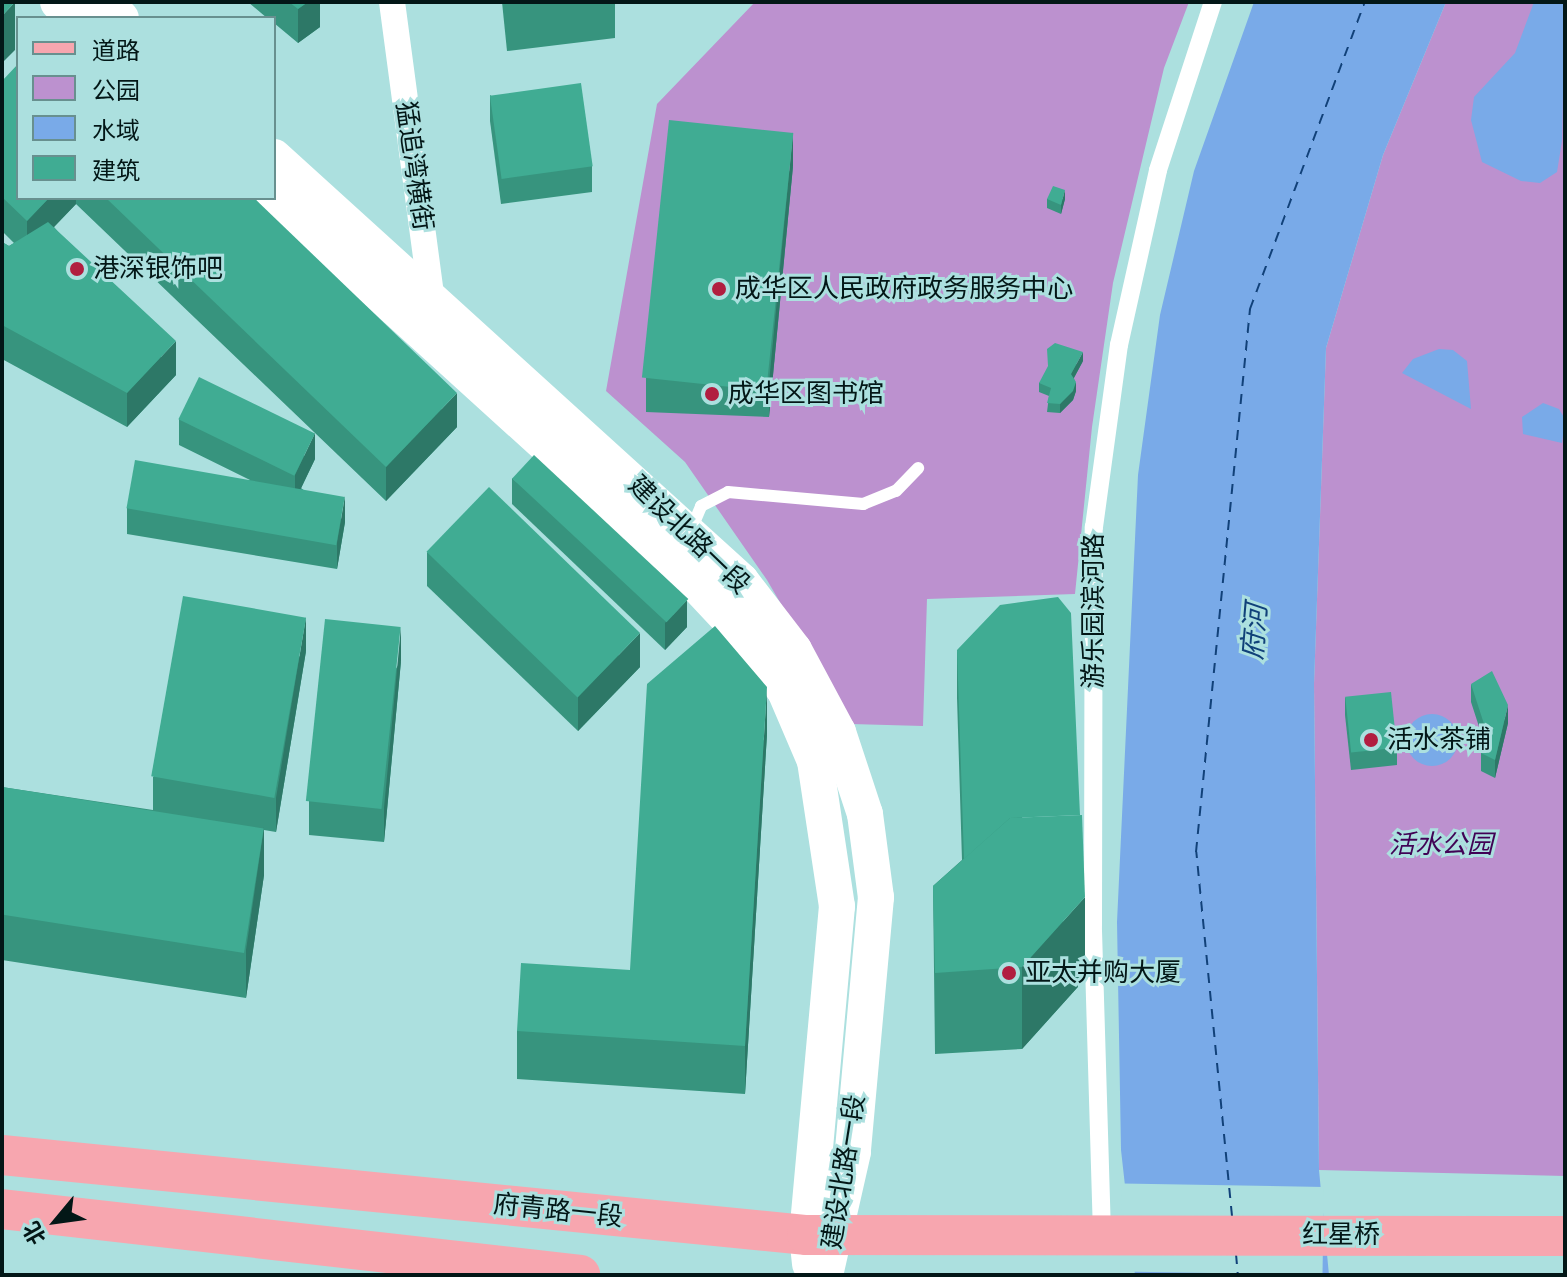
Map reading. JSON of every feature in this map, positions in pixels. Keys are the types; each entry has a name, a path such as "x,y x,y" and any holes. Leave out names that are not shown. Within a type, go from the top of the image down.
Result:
{"main road":[{"path":"58,2 74,16"},
{"path":"103,2 119,16"},
{"name":"建设北路一段","path":"276,159 424,313 678,565 740,631 785,691 815,761 837,906 822,1236 825,1275"},
{"name":"建设北路一段","path":"276,200 424,313 691,530 741,581 794,650 838,732 865,814 876,897 853,1152 822,1236 812,1275"},
{"name":"府青路一段","path":"2,1155 822,1236 1109,1234"},
{"path":"2,1209 580,1275"},
{"name":"红星桥","path":"1109,1234 1565,1236"}],"street":[{"name":"猛追湾横街","path":"392,2 424,313"},
{"name":"游乐园滨河路","path":"1109,1234 1093,925 1094,527 1119,345 1158,170 1213,2"}],"lane":[{"path":"691,530 701,506 728,492 863,504 896,491 918,468"}],"green space":[{"path":"755,2 1189,2 1164,68 1113,283 1092,427 1075,594 927,599 923,726 851,724 767,580 685,462 606,391 657,104"},
{"name":"活水公园","path":"1446,2 1565,2 1565,1176 1319,1170 1314,684 1326,348 1383,155"}],"water":[{"name":"府河","path":"1254,2 1446,2 1383,155 1326,348 1314,684 1319,1170 1329,1275 1135,1275 1121,1150 1117,922 1138,475 1160,315 1194,171"},
{"path":"1534,2 1565,2 1562,141 1557,172 1540,183 1521,181 1482,162 1471,120 1474,97 1515,53"},
{"path":"1439,349 1453,350 1467,361 1471,409 1402,373 1413,359"},
{"path":"1543,403 1559,409 1565,419 1562,443 1523,434 1522,417"},
{"path":"1432,714 1450,722 1458,740 1450,758 1432,766 1414,758 1406,740 1414,722"}],"pier":[{"path":"1122,1183 1324,1187 1322,1275 1120,1271"}],"building":[{"path":"2,2 15,2 2,16"},
{"path":"289,2 308,2 298,9"},
{"path":"16,66 16,200 47,200 27,221 2,197 2,81"},
{"path":"581,83 593,166 502,179 490,96"},
{"name":"成华区人民政府政务服务中心","path":"669,120 793,133 766,391 642,378"},
{"path":"1053,186 1065,190 1061,205 1047,199"},
{"path":"108,200 256,200 457,393 386,467"},
{"path":"48,222 176,341 127,393 2,325 2,242 9,246"},
{"path":"1055,343 1083,352 1071,374 1076,382 1073,391 1060,404 1047,403 1051,388 1039,383 1048,366 1047,349"},
{"path":"199,377 315,434 294,476 178,419"},
{"path":"534,455 688,599 666,622 512,478"},
{"path":"135,460 345,497 336,545 126,508"},
{"path":"489,487 640,633 578,698 426,552"},
{"path":"183,596 306,618 274,798 151,776"},
{"path":"1058,597 1071,613 1080,815 1010,818 964,859 957,650 1000,605"},
{"path":"325,619 401,627 381,809 306,801"},
{"path":"715,626 767,687 745,1046 517,1031 521,963 630,970 647,684"},
{"path":"1492,671 1508,705 1495,760 1481,753 1485,727 1471,684"},
{"name":"活水茶铺","path":"1391,692 1397,748 1351,753 1345,697"},
{"path":"2,787 264,828 244,953 2,915"},
{"path":"1082,815 1085,897 1022,967 935,973 933,886 1010,818"}],"ferry route":[{"path":"1232,1216 1196,852 1250,309 1365,2"},
{"path":"1236,1254 1238,1275"}],"place":[{"name":"港深银饰吧","path":"77,269"},
{"name":"成华区人民政府政务服务中心","path":"719,289"},
{"name":"成华区图书馆","path":"712,394"},
{"name":"活水茶铺","path":"1371,740"},
{"name":"亚太并购大厦","path":"1009,973"}]}
